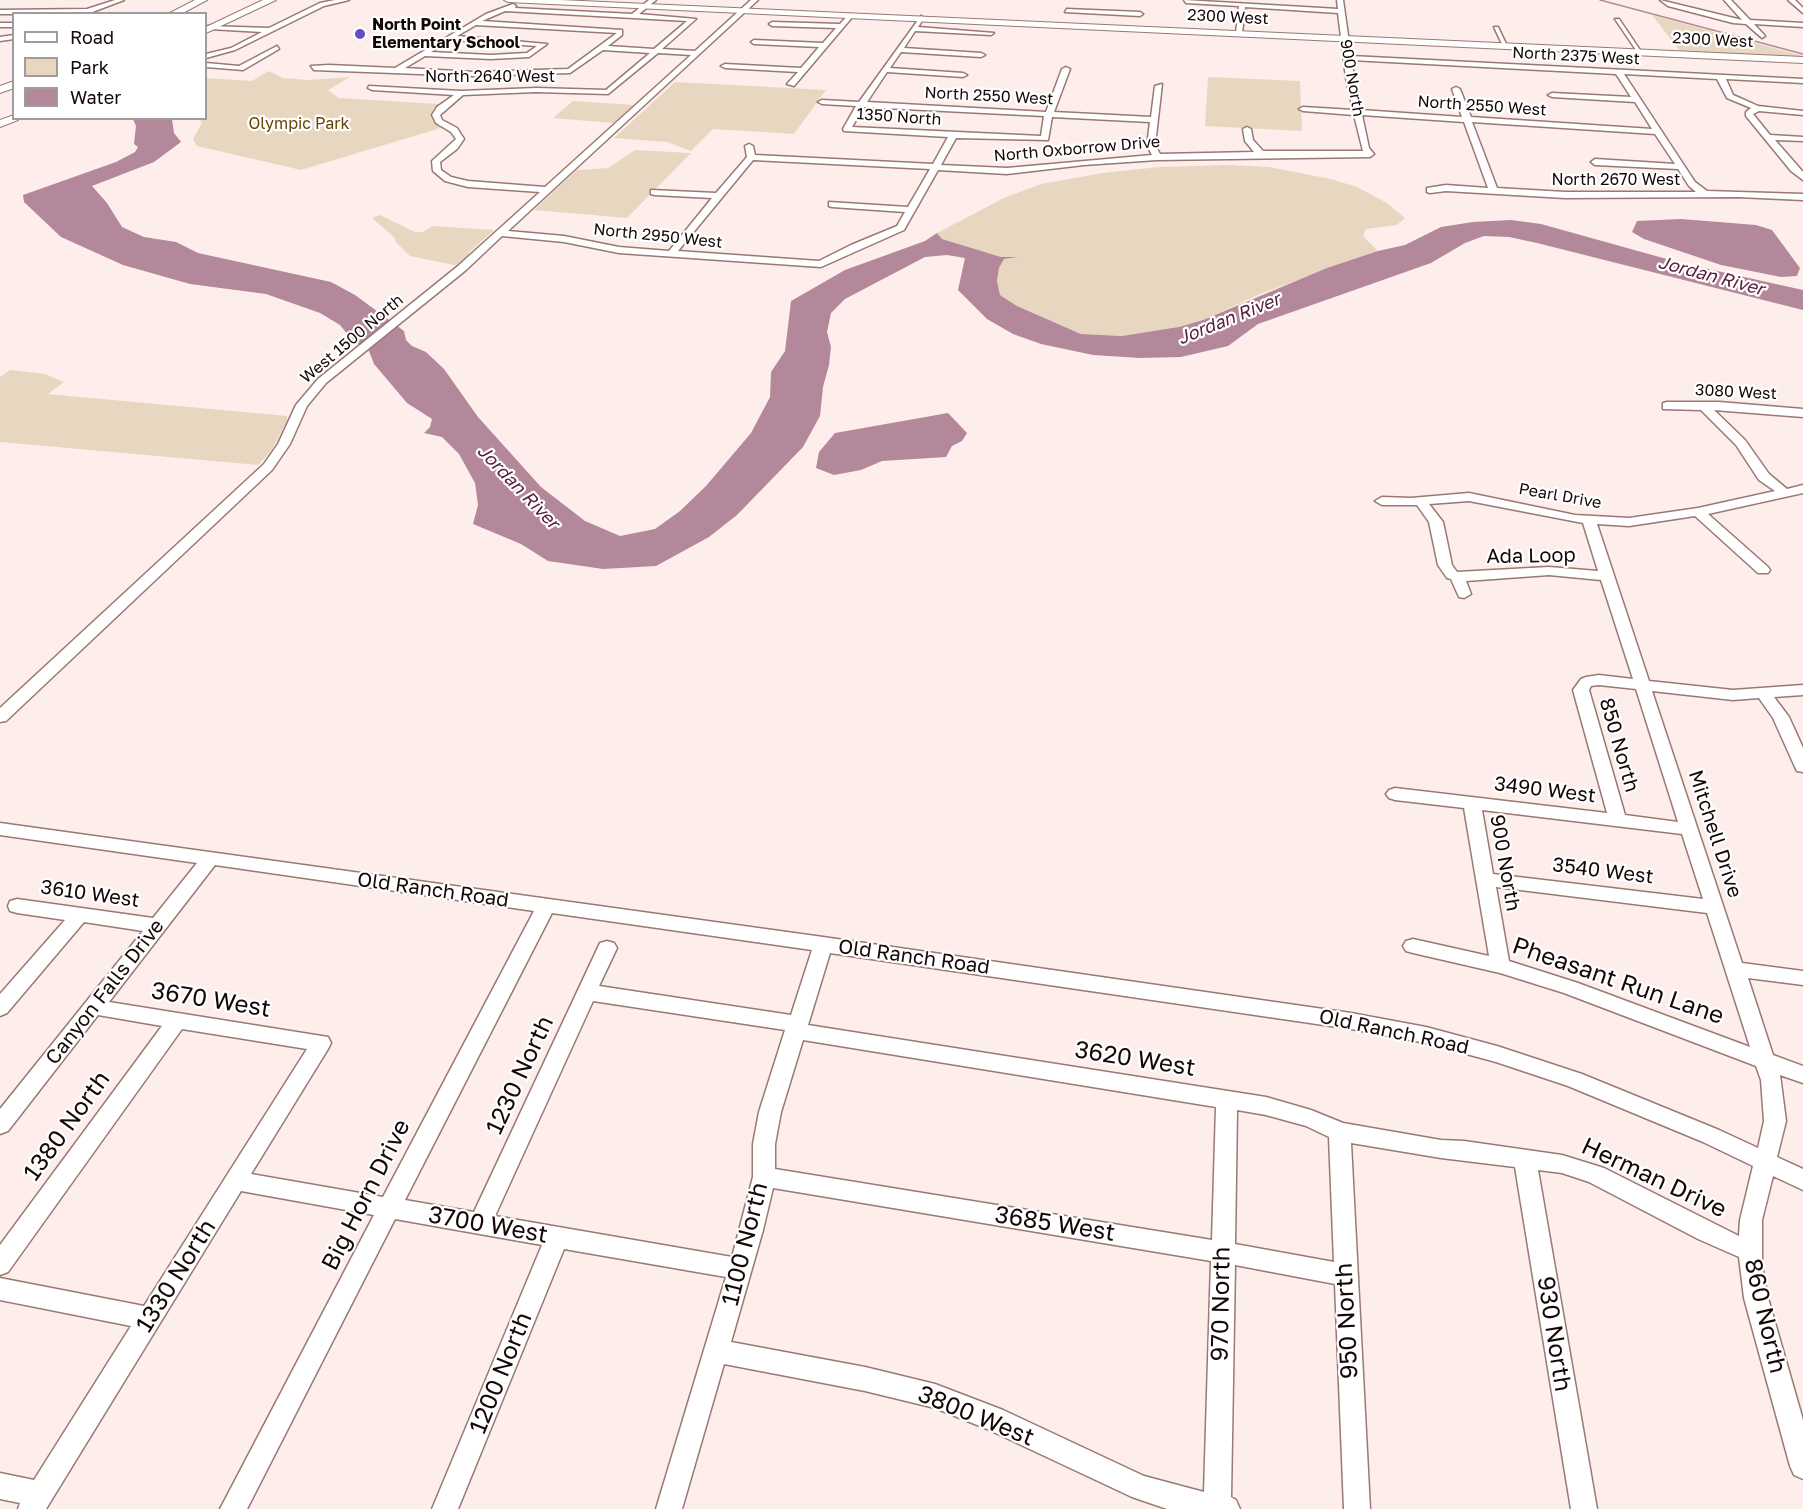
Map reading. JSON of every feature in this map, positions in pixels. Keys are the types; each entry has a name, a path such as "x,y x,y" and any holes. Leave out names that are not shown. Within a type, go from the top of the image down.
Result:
{"highway":[{"path":"208,28 271,0"},
{"path":"176,12 199,1"}],"main road":[{"name":"2300 West","path":"508,0 1803,60"}],"street":[{"path":"88,12 121,0"},
{"path":"207,56 239,46 321,4 346,0"},
{"path":"397,70 476,23 524,0"},
{"path":"633,15 653,0"},
{"name":"West 1500 North","path":"0,717 267,467 284,444 296,415 309,395 322,381 402,319 500,233 755,0"},
{"path":"1064,25 1070,0"},
{"name":"900 North","path":"1340,0 1344,38 1365,148 1370,154"},
{"path":"1663,0 1670,5 1733,21 1803,25"},
{"path":"1727,0 1762,36"},
{"path":"1791,0 1803,10"},
{"path":"1186,1 1341,11"},
{"path":"308,2 321,4"},
{"path":"49,10 62,3"},
{"path":"1239,33 1242,6"},
{"path":"504,9 693,19 657,51"},
{"path":"0,12 91,11"},
{"path":"1067,11 1140,14"},
{"path":"791,84 851,15"},
{"name":"1350 North","path":"921,18 847,129 953,136 1045,138 1049,114"},
{"path":"1617,20 1640,52"},
{"path":"314,68 473,74 572,71 620,31 476,23"},
{"path":"772,24 842,26"},
{"path":"208,28 269,30"},
{"path":"1496,28 1505,45"},
{"path":"914,29 991,33"},
{"path":"0,39 12,37"},
{"path":"425,54 490,57 529,55 544,44 451,38"},
{"path":"754,42 823,45"},
{"path":"207,65 240,68 277,48 239,46"},
{"path":"600,48 696,53"},
{"path":"900,50 981,55"},
{"name":"North 2640 West","path":"397,70 372,88 461,93 536,90 608,92 657,51"},
{"name":"North 2375 West","path":"1348,58 1803,81"},
{"path":"725,66 802,70"},
{"path":"1049,114 1066,69"},
{"path":"886,70 963,75"},
{"path":"1618,71 1692,184 1706,195"},
{"path":"1719,76 1727,86 1730,96 1757,108 1803,113"},
{"path":"1157,157 1151,146 1159,86"},
{"path":"1456,89 1494,191"},
{"path":"461,93 440,109 436,115 439,121 454,130 460,139 454,147 436,161 437,171 448,179 468,184 547,190"},
{"path":"1552,95 1637,100"},
{"path":"955,109 960,99"},
{"name":"North 2550 West","path":"822,102 1154,120"},
{"path":"1757,108 1749,114 1803,177"},
{"name":"North 2550 West","path":"1304,109 1658,132"},
{"path":"1247,129 1249,141 1261,154"},
{"path":"832,204 912,210 953,136"},
{"path":"1767,137 1803,139"},
{"path":"671,254 751,157 749,146"},
{"name":"North Oxborrow Drive","path":"751,157 1020,171 1084,162 1157,157 1370,154"},
{"path":"1595,162 1680,167"},
{"name":"North 2670 West","path":"1430,190 1565,195 1751,194 1803,197"},
{"path":"654,192 718,196"},
{"name":"North 2950 West","path":"500,233 548,237 605,248 813,265 821,264 854,247 896,231 901,228 912,210"},
{"name":"3080 West","path":"1667,406 1719,406 1803,413"},
{"path":"1705,407 1744,447 1761,475 1785,493"},
{"name":"Pearl Drive","path":"1382,501 1478,498 1589,521 1640,521 1698,512 1803,489"},
{"path":"1420,501 1436,522 1447,570 1457,576 1464,594"},
{"path":"1698,512 1763,570"},
{"name":"Mitchell Drive","path":"1589,521 1771,1080 1775,1113 1765,1163"},
{"name":"Ada Loop","path":"1457,576 1540,570 1606,576"},
{"name":"850 North","path":"1618,820 1581,690 1586,682 1599,680 1642,685"},
{"path":"1642,685 1733,695 1803,690"},
{"path":"1764,694 1781,717 1803,767"},
{"name":"3490 West","path":"1395,794 1689,829"},
{"name":"900 North","path":"1472,803 1500,966"},
{"name":"Old Ranch Road","path":"0,829 823,944 1339,1019 1426,1035 1497,1054 1585,1083 1711,1136 1803,1180"},
{"name":"Canyon Falls Drive","path":"0,1125 210,859"},
{"name":"3540 West","path":"1485,879 1715,907"},
{"name":"3610 West","path":"17,906 157,926"},
{"name":"Big Horn Drive","path":"233,1509 546,906"},
{"path":"0,1008 80,915"},
{"name":"1100 North","path":"669,1509 740,1269 764,1177 766,1130 823,944"},
{"name":"Pheasant Run Lane","path":"1413,946 1500,966 1609,1001 1803,1075"},
{"name":"1230 North","path":"480,1223 607,948"},
{"path":"1736,969 1803,978"},
{"name":"3620 West","path":"586,992 1266,1106 1311,1119 1340,1132 1441,1149 1464,1150"},
{"name":"3670 West","path":"93,1007 321,1043"},
{"name":"1380 North","path":"0,1264 177,1020"},
{"name":"1330 North","path":"35,1501 321,1043"},
{"name":"970 North","path":"1220,1508 1222,1252 1227,1100"},
{"name":"950 North","path":"1340,1132 1357,1509"},
{"name":"Herman Drive","path":"1464,1150 1585,1171 1749,1251"},
{"name":"930 North","path":"1525,1159 1584,1509"},
{"name":"860 North","path":"1765,1163 1751,1220 1749,1251 1756,1298 1803,1466"},
{"name":"3685 West","path":"764,1177 1222,1252 1345,1275"},
{"name":"3700 West","path":"236,1181 740,1269"},
{"name":"1200 North","path":"445,1509 557,1237"},
{"path":"0,1289 150,1317"},
{"name":"3800 West","path":"716,1351 865,1379 935,1396 994,1419 1140,1488 1192,1503 1220,1508"},
{"path":"0,1486 35,1501"}],"green space":[{"path":"1652,15 1803,56 1803,57 1680,51"},
{"name":"Olympic Park","path":"269,71 283,78 308,80 350,77 328,90 339,98 439,104 430,116 441,128 301,170 197,146 193,139 202,123 200,120 207,120 207,78 252,81"},
{"path":"1208,77 1300,81 1302,131 1205,126"},
{"path":"675,82 826,90 794,134 713,129 691,151 667,142 614,138"},
{"path":"573,101 634,105 613,123 553,118"},
{"path":"635,150 691,153 627,218 534,210 577,170 608,168"},
{"path":"1228,165 1269,167 1331,179 1357,187 1387,203 1405,218 1397,225 1366,229 1363,236 1378,251 1260,294 1203,320 1161,332 1122,336 1081,334 1017,306 1000,295 997,281 999,268 1004,259 1016,258 1001,257 942,239 937,233 1004,198 1041,184 1103,173 1159,167"},
{"path":"380,215 415,232 423,232 432,226 494,230 468,253 471,254 461,264 454,265 410,256 395,241 395,238 372,218"},
{"path":"10,370 45,374 64,382 48,394 287,416 287,421 271,451 258,465 0,442 0,377"}],"water":[{"name":"Jordan River","path":"133,120 172,120 174,133 181,142 154,162 92,186 107,203 122,227 144,237 176,242 198,253 331,282 355,295 404,331 406,340 412,346 426,352 444,369 478,417 541,487 585,521 620,536 655,529 680,511 706,486 751,433 770,397 771,372 785,351 791,301 845,270 925,241 937,233 942,239 1001,257 1018,257 1004,259 999,268 997,281 1000,295 1017,306 1081,334 1122,336 1179,327 1203,320 1327,268 1378,251 1405,245 1441,227 1511,220 1541,224 1681,263 1803,290 1803,310 1537,243 1509,237 1484,236 1465,243 1431,263 1258,324 1228,346 1181,357 1140,358 1093,355 1041,344 1013,334 987,319 958,290 965,258 947,255 925,257 845,299 831,313 827,332 831,347 820,416 803,447 737,515 709,537 656,566 603,569 548,561 521,544 473,524 478,505 475,483 459,454 442,437 424,433 430,427 432,419 407,403 374,364 369,351 354,342 340,325 320,313 266,294 190,284 123,265 61,237 24,202 23,195 116,162 135,152 138,147 134,144 136,126"},
{"path":"1681,219 1756,225 1772,230 1800,268 1797,276 1781,277 1721,265 1644,239 1632,232 1637,221"},
{"path":"948,413 967,433 962,441 952,446 946,457 882,461 861,470 834,475 816,468 819,452 835,433"}],"waterway":[{"path":"1600,0 1803,54"}],"place":[{"name":"North Point Elementary School","path":"360,34"}]}
